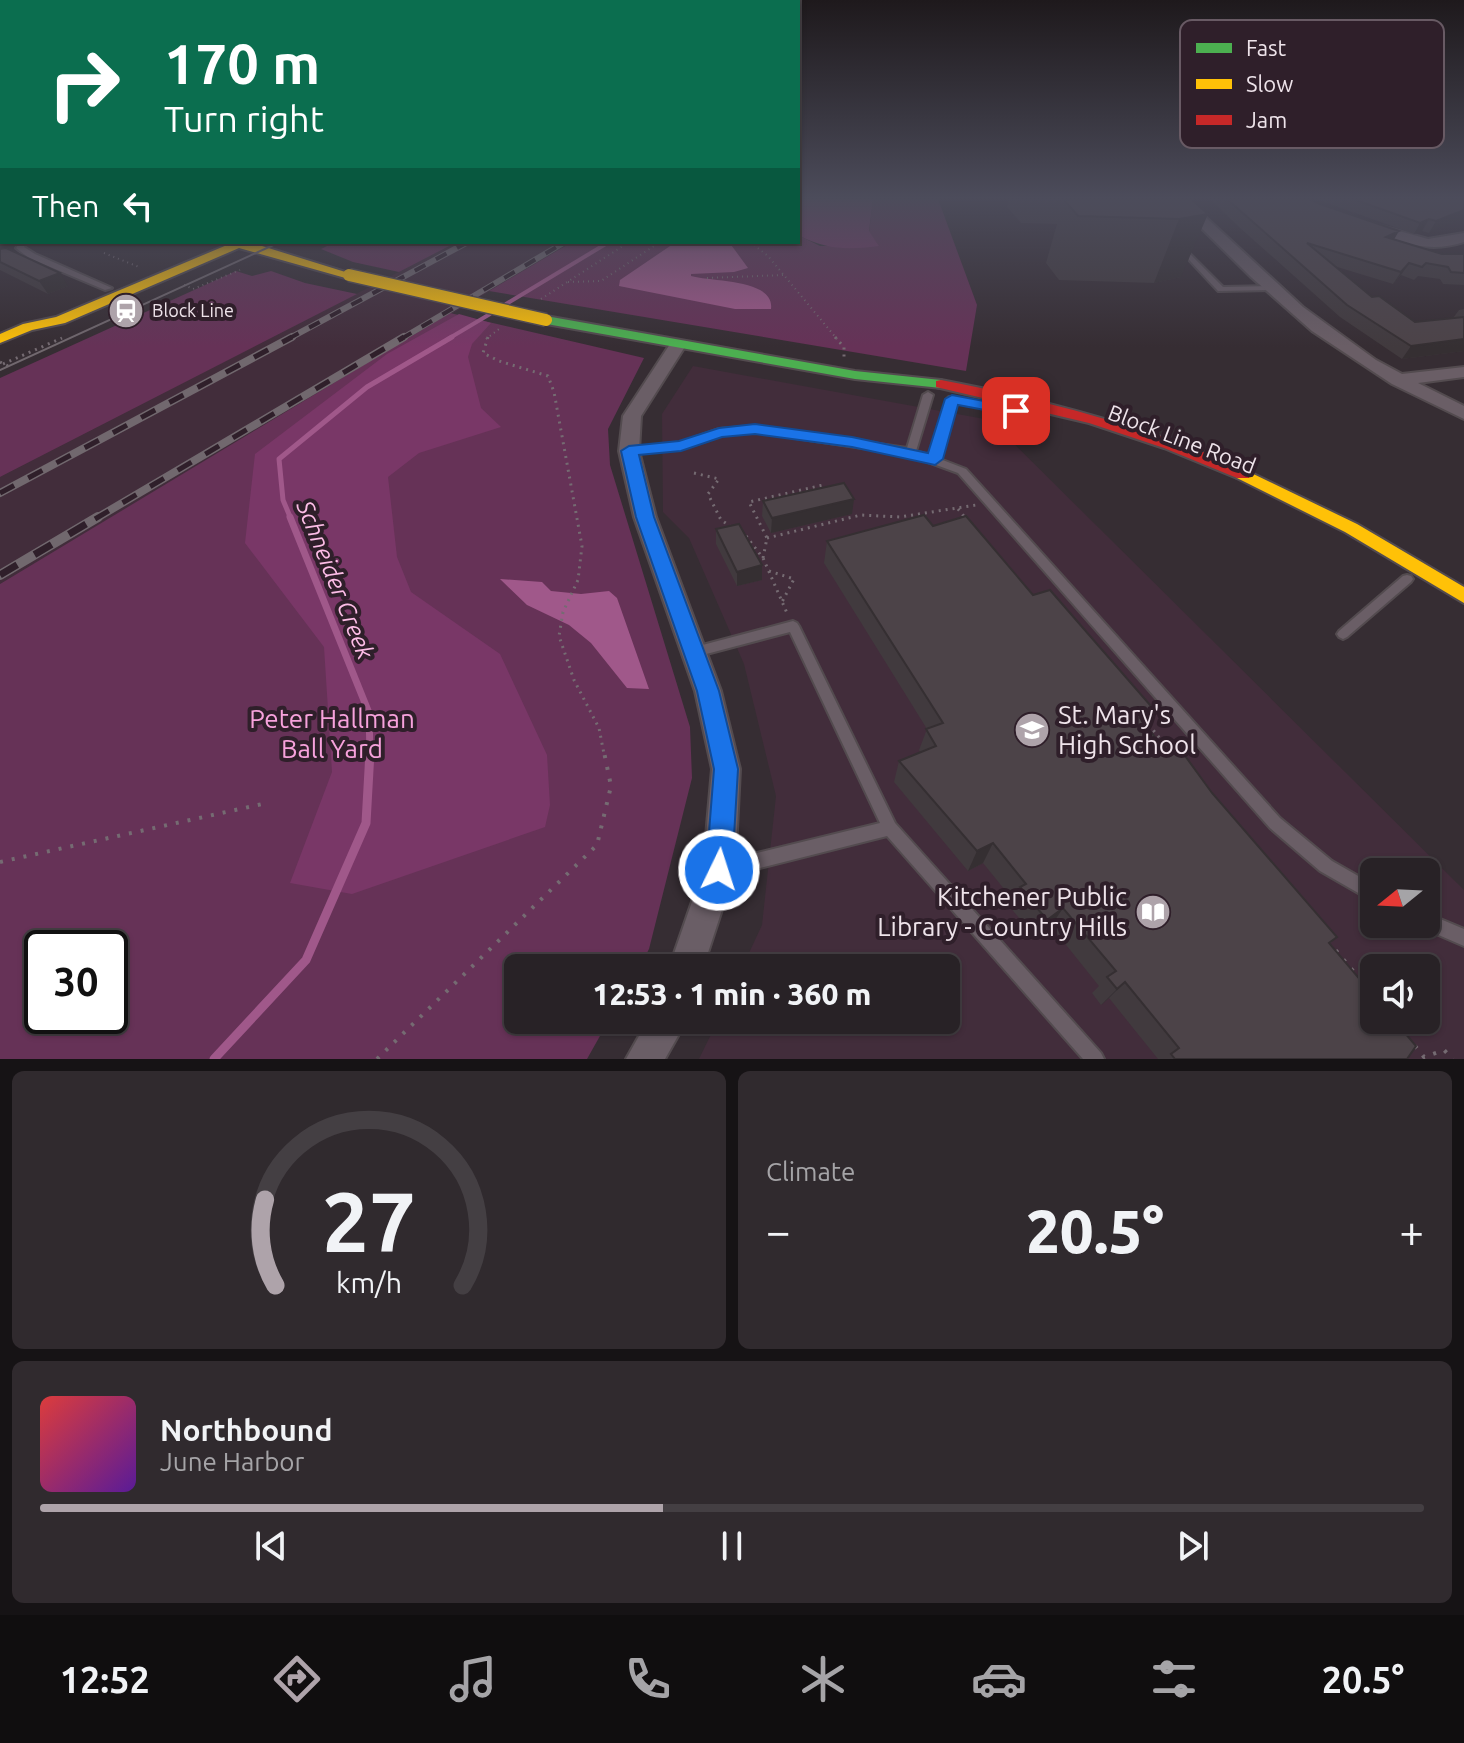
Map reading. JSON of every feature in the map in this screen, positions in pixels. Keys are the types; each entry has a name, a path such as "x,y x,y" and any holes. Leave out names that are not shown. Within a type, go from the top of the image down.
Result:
{"street":[{"path":"0,339 28,327 49,313 201,248"},
{"path":"28,327 60,320 225,248"},
{"name":"Block Line Road","path":"257,248 349,275 546,320 846,374 882,374 1030,401 1159,438 1260,479 1317,507 1464,596"},
{"path":"1232,248 1339,343 1398,380 1464,413"},
{"path":"678,345 632,416 629,451 645,517 695,652 726,769 719,870 691,954"},
{"path":"1398,380 1464,372"},
{"name":"Block Line Road","path":"846,374 879,386 1081,427 1182,461 1279,505 1407,579 1464,617"},
{"path":"644,1059 660,1034"}],"lane":[{"path":"21,248 108,288"},
{"path":"1181,248 1221,289 1275,288"},
{"path":"911,452 928,395"},
{"path":"935,459 952,399"},
{"path":"629,451 681,446 719,432 755,429 911,452 962,471 1275,823 1326,866 1360,886"},
{"path":"1343,634 1407,579"},
{"path":"695,652 793,626 890,828 1095,1059"},
{"path":"719,870 890,828"},
{"path":"1440,927 1464,938"}],"path":[{"path":"536,303 619,248"},
{"path":"568,282 601,281 650,248"},
{"path":"757,248 785,275 844,347 846,374"},
{"path":"104,253 139,267"},
{"path":"184,284 193,289 240,270"},
{"path":"707,278 785,275"},
{"path":"377,1059 597,845 611,786 599,728 574,680 559,636 563,612 576,587 582,546 554,392 548,376 536,370 496,362 483,353 486,338 498,330"},
{"path":"0,362 8,366"},
{"path":"694,473 719,479 708,494 721,520 751,540 763,558 793,626"},
{"path":"763,558 767,538 749,502 823,485"},
{"path":"767,538 861,515 900,517 992,502"},
{"path":"958,509 976,531"},
{"path":"768,571 794,579 782,602"},
{"path":"1140,715 1170,751"},
{"path":"0,862 267,803"},
{"path":"1324,936 1360,979"},
{"path":"1414,1044 1424,1057 1444,1050 1453,1059"}],"shaded area":[{"path":"445,248 561,248 0,584 0,477"},
{"path":"667,248 734,248 748,268 691,276 753,287 770,299 771,309 735,309 619,286 620,280"},
{"name":"St. Mary's High School","path":"693,366 990,420 1432,858 1360,858 1360,938 1440,938 1440,866 1464,890 1464,1059 699,1059 711,1034 960,1034 960,954 749,954 762,925 776,796 744,664 689,538 663,512 662,414"},
{"path":"500,579 542,582 551,591 581,594 609,591 617,598 649,689 627,688 591,643 569,625 527,605"}],"green space":[{"path":"445,248 399,272 353,262 321,249"},
{"path":"561,248 956,248 977,305 966,371 489,291"},
{"path":"236,271 252,276 271,271 305,283 357,294 0,477 0,378"},
{"name":"Peter Hallman Ball Yard","path":"450,313 644,358 608,429 610,465 690,727 692,778 646,954 504,954 504,1034 601,1034 587,1059 0,1059 0,584"},
{"path":"459,314 491,323 472,344 468,357 481,408 501,427 419,453 388,477 397,557 411,592 500,654 547,755 550,805 545,827 352,894 290,883 332,772 324,647 245,543 255,454 387,354"}],"building":[{"path":"7,248 60,273 39,281 0,262 0,249"},
{"path":"1283,248 1314,248 1372,297 1379,296 1415,322 1464,317 1464,339 1411,346 1347,305"},
{"path":"1325,248 1424,248 1442,254 1464,254 1464,273 1426,263 1422,267 1409,263 1401,272"},
{"path":"844,483 854,499 772,518 763,501"},
{"path":"924,515 933,526 966,516 1033,595 1050,590 1157,713 1140,718 1162,746 1175,742 1212,793 1337,937 1329,943 1360,980 1360,1034 1406,1034 1416,1046 1407,1059 1175,1059 1171,1054 1179,1048 1125,982 1117,989 1107,977 1116,971 1063,908 1047,920 1020,887 1026,884 993,843 977,851 899,761 936,746 926,729 943,723 827,541"},
{"path":"739,524 762,565 737,572 716,529"}],"waterway":[{"name":"Schneider Creek","path":"506,304 598,248"},
{"name":"Schneider Creek","path":"448,339 490,314"},
{"name":"Schneider Creek","path":"291,519 283,500 279,459 367,387 452,337"},
{"name":"Schneider Creek","path":"290,517 369,713 370,753"},
{"name":"Schneider Creek","path":"214,1059 306,960 366,823 370,753"}],"tram line":[{"path":"0,370 266,248"}],"railway":[{"path":"288,339 456,248"},
{"path":"401,339 554,248"},
{"path":"0,493 292,337"},
{"path":"95,519 404,337"},
{"path":"0,575 98,517"}],"traffic: fast":[{"path":"546,320 855,375 941,384"}],"traffic: slow":[{"path":"0,339 28,327 60,320 228,248"},
{"path":"254,248 349,275"},
{"path":"349,275 546,320"},
{"path":"1243,474 1351,528 1464,596"}],"traffic: jam":[{"path":"941,384 1018,400 1132,431 1243,474"}],"place":[{"name":"Block Line","path":"126,311"},
{"name":"St. Mary's High School","path":"1032,730"},
{"name":"Kitchener Public Library - Country Hills","path":"1153,912"}],"route":[{"path":"719,870 726,769 708,691 645,517 629,451 681,446 719,432 755,429 793,432 935,459 952,399 1016,411"}]}
